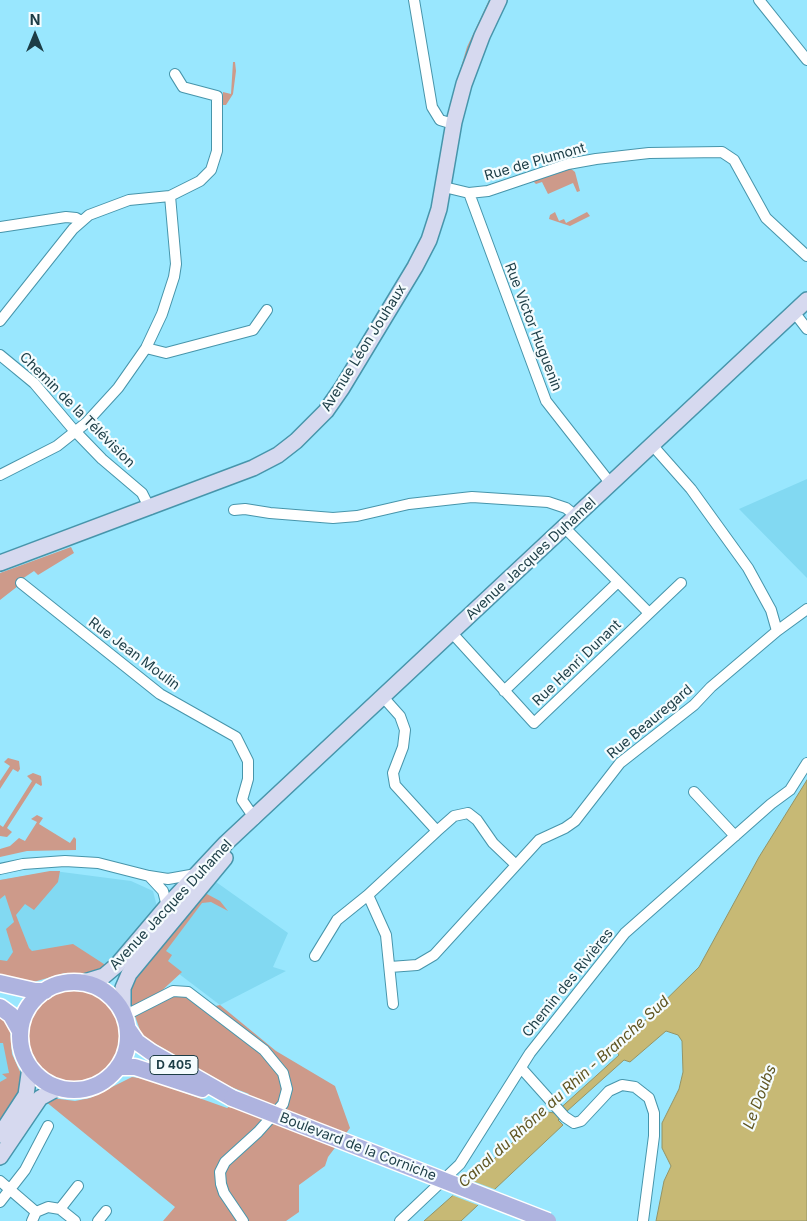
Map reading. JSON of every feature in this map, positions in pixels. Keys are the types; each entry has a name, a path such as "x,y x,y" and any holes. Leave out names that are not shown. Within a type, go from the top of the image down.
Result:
{"main road":[{"name":"Avenue Léon Jouhaux","path":"0,564 150,508 267,461 296,442 326,412 422,255 435,224 444,188 454,124 473,57 499,0"},
{"name":"Avenue Jacques Duhamel","path":"125,1019 122,988 129,974 200,878 255,819 807,300"},
{"name":"Avenue Jacques Duhamel","path":"81,983 99,978 113,969 167,906 200,878"},
{"path":"0,983 34,992 45,991 60,984 81,983 98,988 108,994 125,1019 127,1047 118,1068 104,1082 92,1087 72,1090 58,1088 42,1080 30,1067 22,1052 20,1031 27,1010 45,991"},
{"path":"0,1007 11,1015 20,1031"},
{"name":"Boulevard de la Corniche","path":"125,1019 142,1046 228,1097"},
{"path":"0,1135 26,1095 30,1067"},
{"name":"Boulevard de la Corniche","path":"118,1068 135,1068 228,1097 548,1221"},
{"path":"0,1157 40,1098 58,1088"}],"street":[{"path":"414,0 432,108 440,120 454,124"},
{"path":"759,0 807,60"},
{"path":"0,321 81,221 98,210 129,200 170,196 200,181 211,170 216,157 217,96 184,87 176,74"},
{"name":"Rue de Plumont","path":"444,188 469,193 502,188 577,162 650,153 725,154 737,166 766,218 807,256"},
{"name":"Rue Victor Huguenin","path":"469,193 546,401 611,484"},
{"path":"0,475 57,446 76,431 118,388 146,348 162,314 174,277 174,239 170,196"},
{"path":"0,227 66,217 76,218 81,221"},
{"path":"146,348 166,352 253,330 267,310"},
{"path":"794,312 807,329"},
{"name":"Chemin de la Télévision","path":"0,355 34,383 102,459 142,493 150,508"},
{"path":"653,446 691,489 748,568 771,610 777,630"},
{"path":"234,510 244,508 279,514 333,518 357,516 409,504 472,497 548,502 566,508 576,516"},
{"path":"564,527 649,613"},
{"name":"Rue Jean Moulin","path":"21,582 160,694 236,738 244,750 248,761 248,778 242,800 255,819"},
{"path":"504,691 618,582"},
{"name":"Rue Henri Dunant","path":"452,633 534,723 681,583"},
{"name":"Rue Beauregard","path":"390,968 417,965 434,955 515,864 539,840 570,825 602,788 620,762 694,705 711,687 777,630 807,609"},
{"path":"383,697 400,716 405,730 403,746 393,773 395,785 437,831"},
{"name":"Chemin des Rivières","path":"400,1221 460,1164 522,1069 530,1053 626,934 735,836 790,790 807,763"},
{"path":"694,792 735,836"},
{"path":"315,956 337,920 368,895 458,814 468,813 477,820 493,842 515,864"},
{"path":"0,869 44,861 82,861 114,866 149,876 173,879 200,878"},
{"path":"149,876 163,891 167,906"},
{"path":"368,895 386,935 393,1004"},
{"path":"125,1019 173,992 188,992 264,1050 282,1073 287,1089 283,1104 258,1132 225,1162 220,1172 220,1184 224,1193 243,1221"},
{"path":"522,1069 565,1117 574,1122 581,1121 602,1097 622,1085 635,1087 649,1098 654,1113 654,1128 643,1221"},
{"path":"0,1202 25,1170 48,1126"},
{"path":"0,1181 10,1189 34,1216 48,1207 60,1209 75,1221"},
{"path":"60,1209 78,1186"},
{"path":"98,1221 106,1211"}],"shaded area":[{"path":"489,0 492,0 451,108 449,107 467,47"},
{"path":"233,62 235,62 236,71 233,94 226,105 223,105 223,92 231,94"},
{"path":"570,168 575,172 580,191 577,192 573,183 548,194 542,182 536,184 533,181"},
{"path":"555,212 559,221 564,219 566,223 587,212 590,216 570,226 549,219 550,215"},
{"path":"807,479 807,578 739,509"},
{"path":"71,547 74,553 38,575 34,571 16,583 18,586 0,600 0,573"},
{"path":"8,758 19,761 20,769 18,772 13,769 0,789 0,781 10,766 4,762"},
{"path":"33,773 41,776 42,785 36,783 7,828 12,832 7,837 0,836 0,825 3,827 32,781 27,776"},
{"path":"37,815 43,818 39,824 70,843 74,837 76,839 76,850 27,851 0,857 0,849 10,846 19,838 25,841 37,822 31,819"},
{"path":"54,871 131,881 153,891 157,907 109,963 33,975 0,968 0,880"},
{"path":"60,871 58,882 34,910 25,904 16,915 29,948 32,951 73,944 107,966 91,973 65,973 30,983 0,974 0,960 7,961 13,952 6,929 14,922 5,895 0,899 0,880"},
{"path":"216,882 288,933 273,967 286,971 220,1005 158,958"},
{"path":"205,893 220,901 228,911 211,902 202,903 166,951 172,955 168,961 182,972 156,996 131,1007 130,990 147,960"},
{"path":"74,987 93,991 109,1001 119,1017 123,1036 119,1055 109,1071 93,1081 74,1085 55,1081 39,1071 29,1055 25,1036 29,1017 39,1001 55,991"},
{"path":"186,996 207,1008 220,1005 276,1051 335,1086 350,1128 328,1157 325,1166 299,1185 299,1212 286,1221 163,1221 175,1207 45,1101 52,1098 75,1101 90,1098 132,1077 146,1079 227,1108 249,1094 226,1085 142,1036 135,1016 168,997"},
{"path":"0,1014 4,1017 10,1030 12,1054 22,1076 18,1093 0,1120 0,1082 7,1078 2,1074 9,1073 3,1043 0,1043"},
{"path":"0,1028 14,1089 0,1110"}],"water":[{"name":"Le Doubs","path":"807,780 807,1221 656,1221 664,1181 671,1166 662,1148 662,1123 679,1089 683,1072 682,1041 678,1035 666,1031 630,1062 624,1060 566,1112 558,1120 563,1125 461,1221 424,1221 547,1112 555,1113 619,1055 615,1050 699,967 759,857"}],"pier":[{"path":"467,1179 497,1190 480,1206 449,1194"}],"water label":[{"name":"Canal du Rhône au Rhin - Branche Sud","path":"564,1092"}]}
